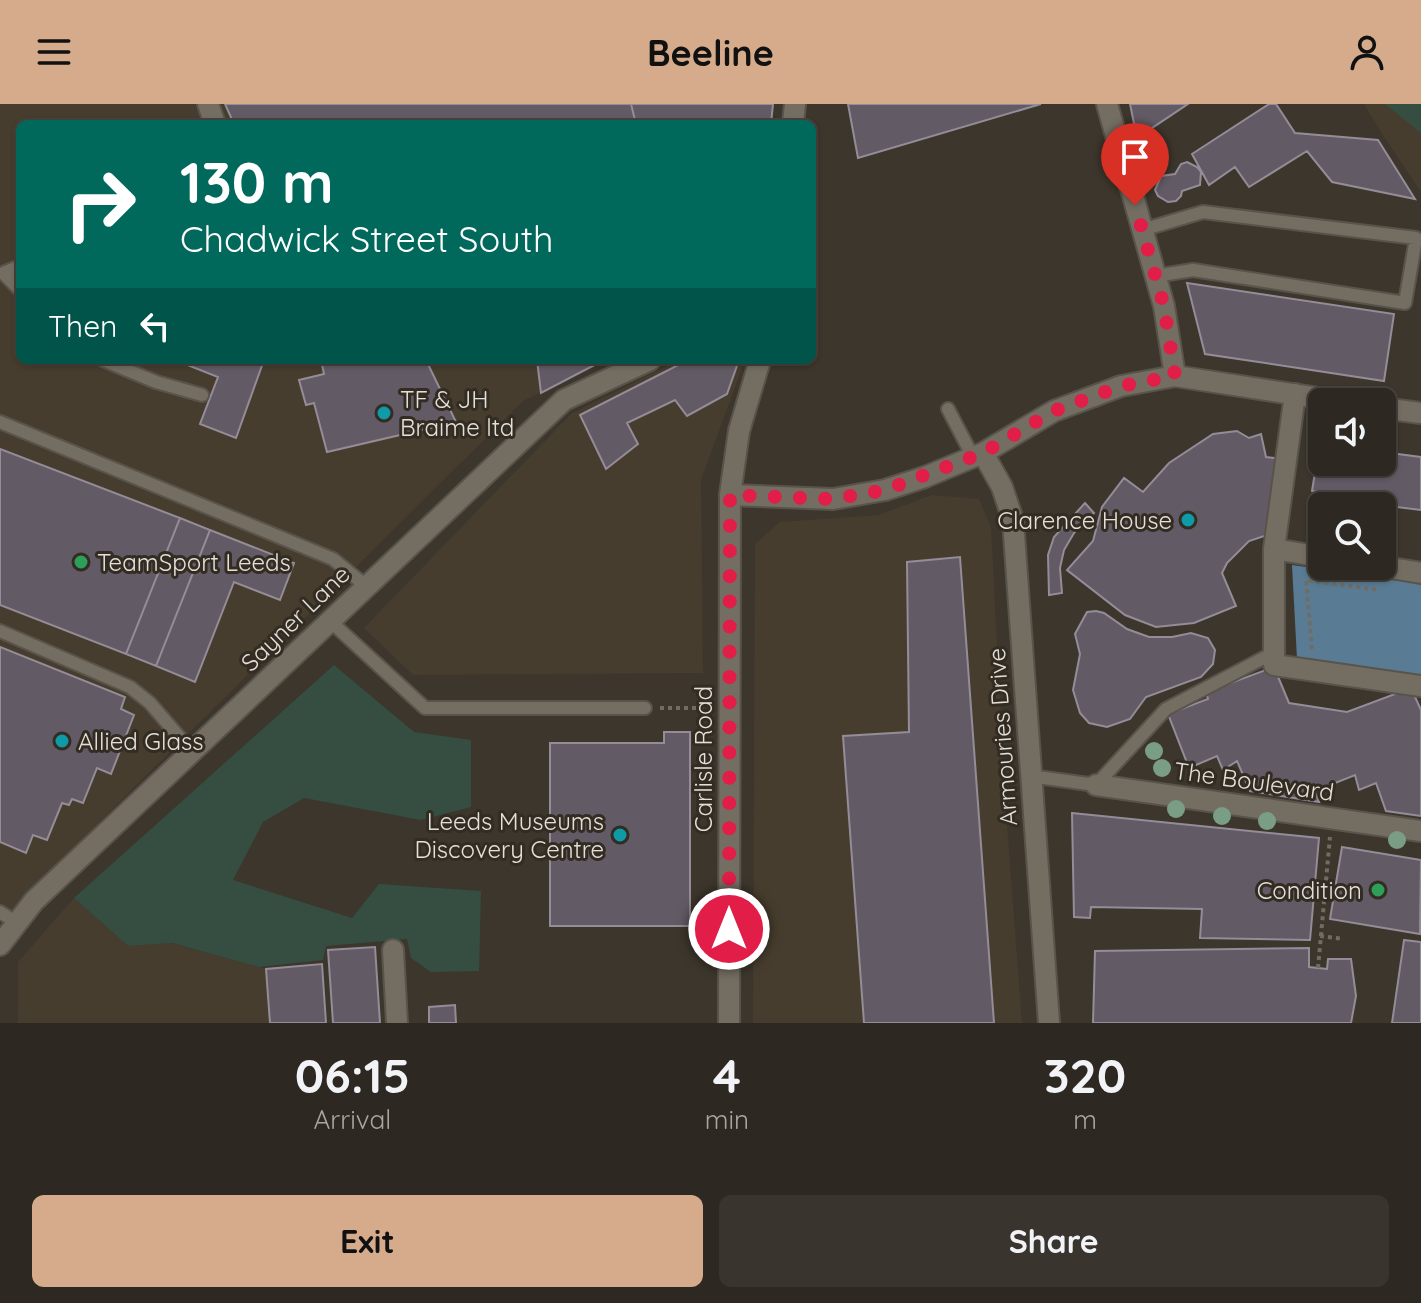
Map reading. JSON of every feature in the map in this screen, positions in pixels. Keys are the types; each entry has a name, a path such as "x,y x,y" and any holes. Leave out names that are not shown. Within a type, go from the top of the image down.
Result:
{"street":[{"path":"1107,104 1164,306 1175,376"},
{"name":"Sayner Lane","path":"0,945 9,917 34,901 193,753 564,400 641,364"},
{"name":"Carlisle Road","path":"729,1023 730,495 739,431 759,364"},
{"path":"730,495 833,499 885,490 978,455 1054,411 1121,386 1175,376 1308,396"},
{"path":"1295,394 1274,549 1274,665 1421,686"},
{"path":"1396,410 1421,413"},
{"name":"Armouries Drive","path":"978,455 1002,487 1013,520 1049,1023"},
{"path":"1274,549 1308,555"},
{"path":"1396,569 1421,573"},
{"name":"The Boulevard","path":"1087,784 1421,831"},
{"path":"393,950 397,1023"}],"lane":[{"path":"1142,230 1203,212 1416,238 1405,303 1193,270 1155,276"},
{"path":"16,268 3,273 16,286"},
{"path":"113,364 156,382 202,395"},
{"path":"948,409 978,455"},
{"path":"0,422 333,559 366,586"},
{"path":"330,621 425,708 645,708"},
{"path":"0,631 130,687 150,703 193,753"},
{"path":"1030,776 1087,784 1166,709 1273,653"}],"path":[{"path":"1312,653 1306,580 1392,592"},
{"path":"645,708 729,708"},
{"path":"1318,968 1331,818"},
{"path":"1320,936 1343,939"}],"shaded area":[{"path":"0,104 773,104 771,120 16,120 16,364 601,364 523,401 0,921"},
{"path":"1364,104 1421,104 1421,192 1382,134"},
{"path":"671,364 744,364 701,480 703,673 413,675 364,628 571,414"},
{"path":"932,495 979,499 991,527 1005,798 1022,1023 753,1023 755,544 780,522 878,515"},
{"path":"74,898 128,946 171,943 266,969 322,964 326,1023 18,1023 18,962"}],"green space":[{"path":"1385,104 1421,104 1421,133"},
{"path":"334,665 414,732 471,740 471,807 421,820 304,798 263,822 233,880 352,918 379,884 481,891 479,971 431,972 411,958 407,939 326,946 323,960 259,967 172,943 128,946 74,898"}],"water":[{"path":"1292,565 1308,567 1308,580 1394,580 1421,584 1421,677 1297,659"}],"building":[{"path":"225,104 631,104 635,120 232,120"},
{"path":"631,104 773,104 771,120 635,120"},
{"path":"848,104 1041,104 858,158"},
{"path":"1130,104 1188,104 1137,138"},
{"path":"1269,104 1276,104 1295,133 1378,140 1415,199 1332,182 1307,151 1249,187 1235,167 1209,185 1192,154"},
{"path":"1187,162 1201,172 1200,185 1182,191 1176,201 1168,202 1158,196 1155,190 1161,176 1175,174 1181,164"},
{"path":"1187,283 1394,314 1384,381 1205,354"},
{"path":"185,364 263,364 236,438 200,424 218,377"},
{"name":"TF & JH Braime ltd","path":"322,364 428,364 456,422 327,452 314,403 306,405 299,380 324,374"},
{"name":"TF & JH Braime ltd","path":"537,364 596,364 541,393"},
{"path":"680,364 738,364 727,394 687,416 675,400 627,423 638,444 606,469 580,415"},
{"name":"Clarence House","path":"1237,431 1249,438 1261,434 1266,457 1284,459 1276,532 1249,541 1227,563 1222,573 1236,606 1194,623 1156,627 1125,615 1067,570 1093,541 1102,507 1124,478 1143,492 1169,463 1213,434"},
{"name":"TeamSport Leeds","path":"0,449 180,518 126,654 0,605"},
{"path":"1396,454 1421,457 1421,510 1396,507 1396,492 1312,491 1314,476 1396,476"},
{"path":"1085,503 1094,513 1074,533 1064,550 1060,568 1062,593 1049,595 1048,555 1054,537"},
{"path":"180,518 210,530 156,666 126,654"},
{"path":"210,530 294,563 280,600 234,582 195,682 156,666"},
{"path":"960,557 994,1023 864,1023 843,736 909,732 907,562"},
{"path":"1096,611 1127,629 1149,637 1191,633 1208,638 1215,650 1213,664 1201,677 1146,697 1130,719 1107,727 1089,723 1080,713 1073,690 1080,654 1075,634 1087,612"},
{"name":"Allied Glass","path":"0,647 125,697 121,709 134,715 111,774 97,768 83,803 72,799 69,805 62,803 47,840 33,835 26,853 0,842"},
{"path":"1274,667 1289,703 1347,712 1411,688 1421,710 1421,816 1386,811 1376,783 1359,790 1355,775 1315,791 1319,802 1250,791 1237,761 1223,770 1217,756 1189,768 1168,714 1208,699 1206,692"},
{"name":"Leeds Museums Discovery Centre","path":"664,732 690,732 690,926 550,926 550,743 664,743"},
{"path":"1072,813 1319,838 1310,940 1200,938 1202,909 1091,907 1090,918 1074,917"},
{"name":"Condition","path":"1342,847 1421,860 1420,934 1330,919"},
{"path":"1404,940 1421,942 1421,1023 1392,1023"},
{"path":"375,947 380,1023 333,1023 328,950"},
{"path":"1309,948 1309,967 1327,969 1328,959 1351,959 1356,996 1351,1023 1093,1023 1095,951"},
{"path":"322,964 326,1023 270,1023 266,969"},
{"path":"455,1005 456,1023 429,1023 429,1007"}],"place":[{"name":"TF & JH Braime ltd","path":"384,413"},
{"name":"Clarence House","path":"1188,520"},
{"name":"TeamSport Leeds","path":"81,562"},
{"name":"Allied Glass","path":"62,741"},
{"name":"Leeds Museums Discovery Centre","path":"620,835"},
{"name":"Condition","path":"1378,890"}],"route":[{"path":"729,929 730,495 833,499 885,490 983,453 1054,411 1121,386 1175,376 1164,306 1135,205"}]}
